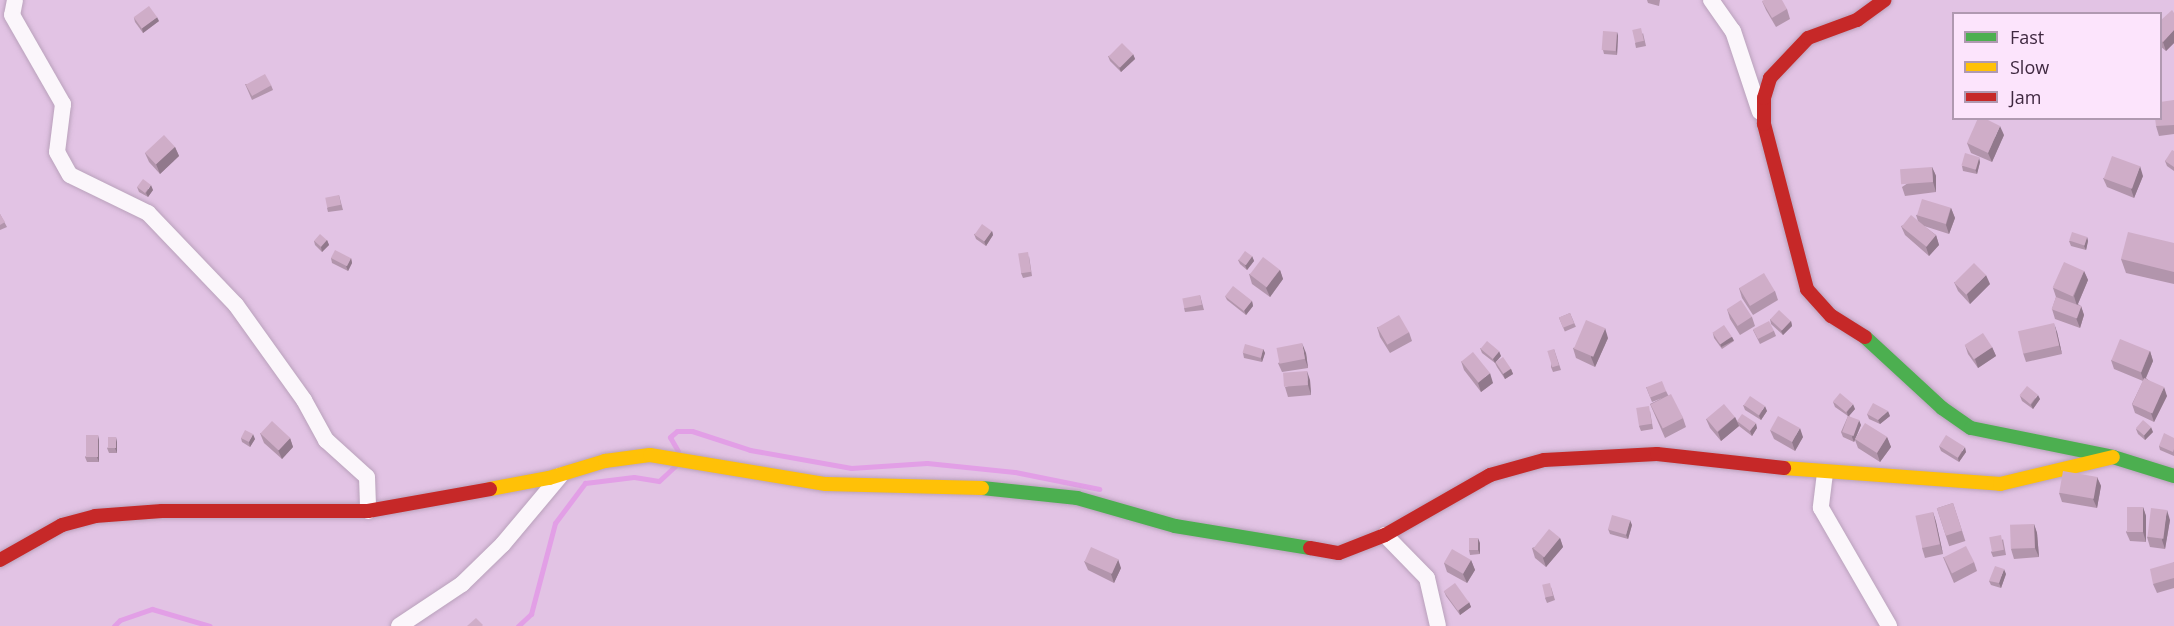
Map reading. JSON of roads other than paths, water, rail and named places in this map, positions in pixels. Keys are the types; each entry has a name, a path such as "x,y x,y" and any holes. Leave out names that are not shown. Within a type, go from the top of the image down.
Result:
{"street":[{"path":"15,0 12,15 63,104 57,152 69,175 148,213 236,305 304,400 326,440 367,477 368,511"},
{"path":"1711,0 1733,30 1764,124 1807,290 1831,316 1863,335 1942,408 1971,428 2113,457 2174,476"},
{"path":"1764,124 1764,98 1770,78 1782,62 1808,38 1857,20 1883,5 1885,0"},
{"path":"0,560 62,525 95,516 162,511 368,511 560,476 605,460 650,454 826,484 997,488 1077,498 1175,526 1339,553 1385,534 1490,475 1544,460 1657,454 1825,473 1894,474 2000,484 2113,457"},
{"path":"1825,473 1821,508 1889,626"},
{"path":"399,626 462,584 503,544 560,476"},
{"path":"1385,534 1427,578 1438,626"}],"waterway":[{"path":"678,451 670,437 677,431 692,431 750,450 851,468 927,463 1015,472 1099,489"},
{"path":"518,626 531,614 555,523 585,483 634,477 659,481 675,466"},
{"path":"114,626 120,620 152,609 210,626"}]}
